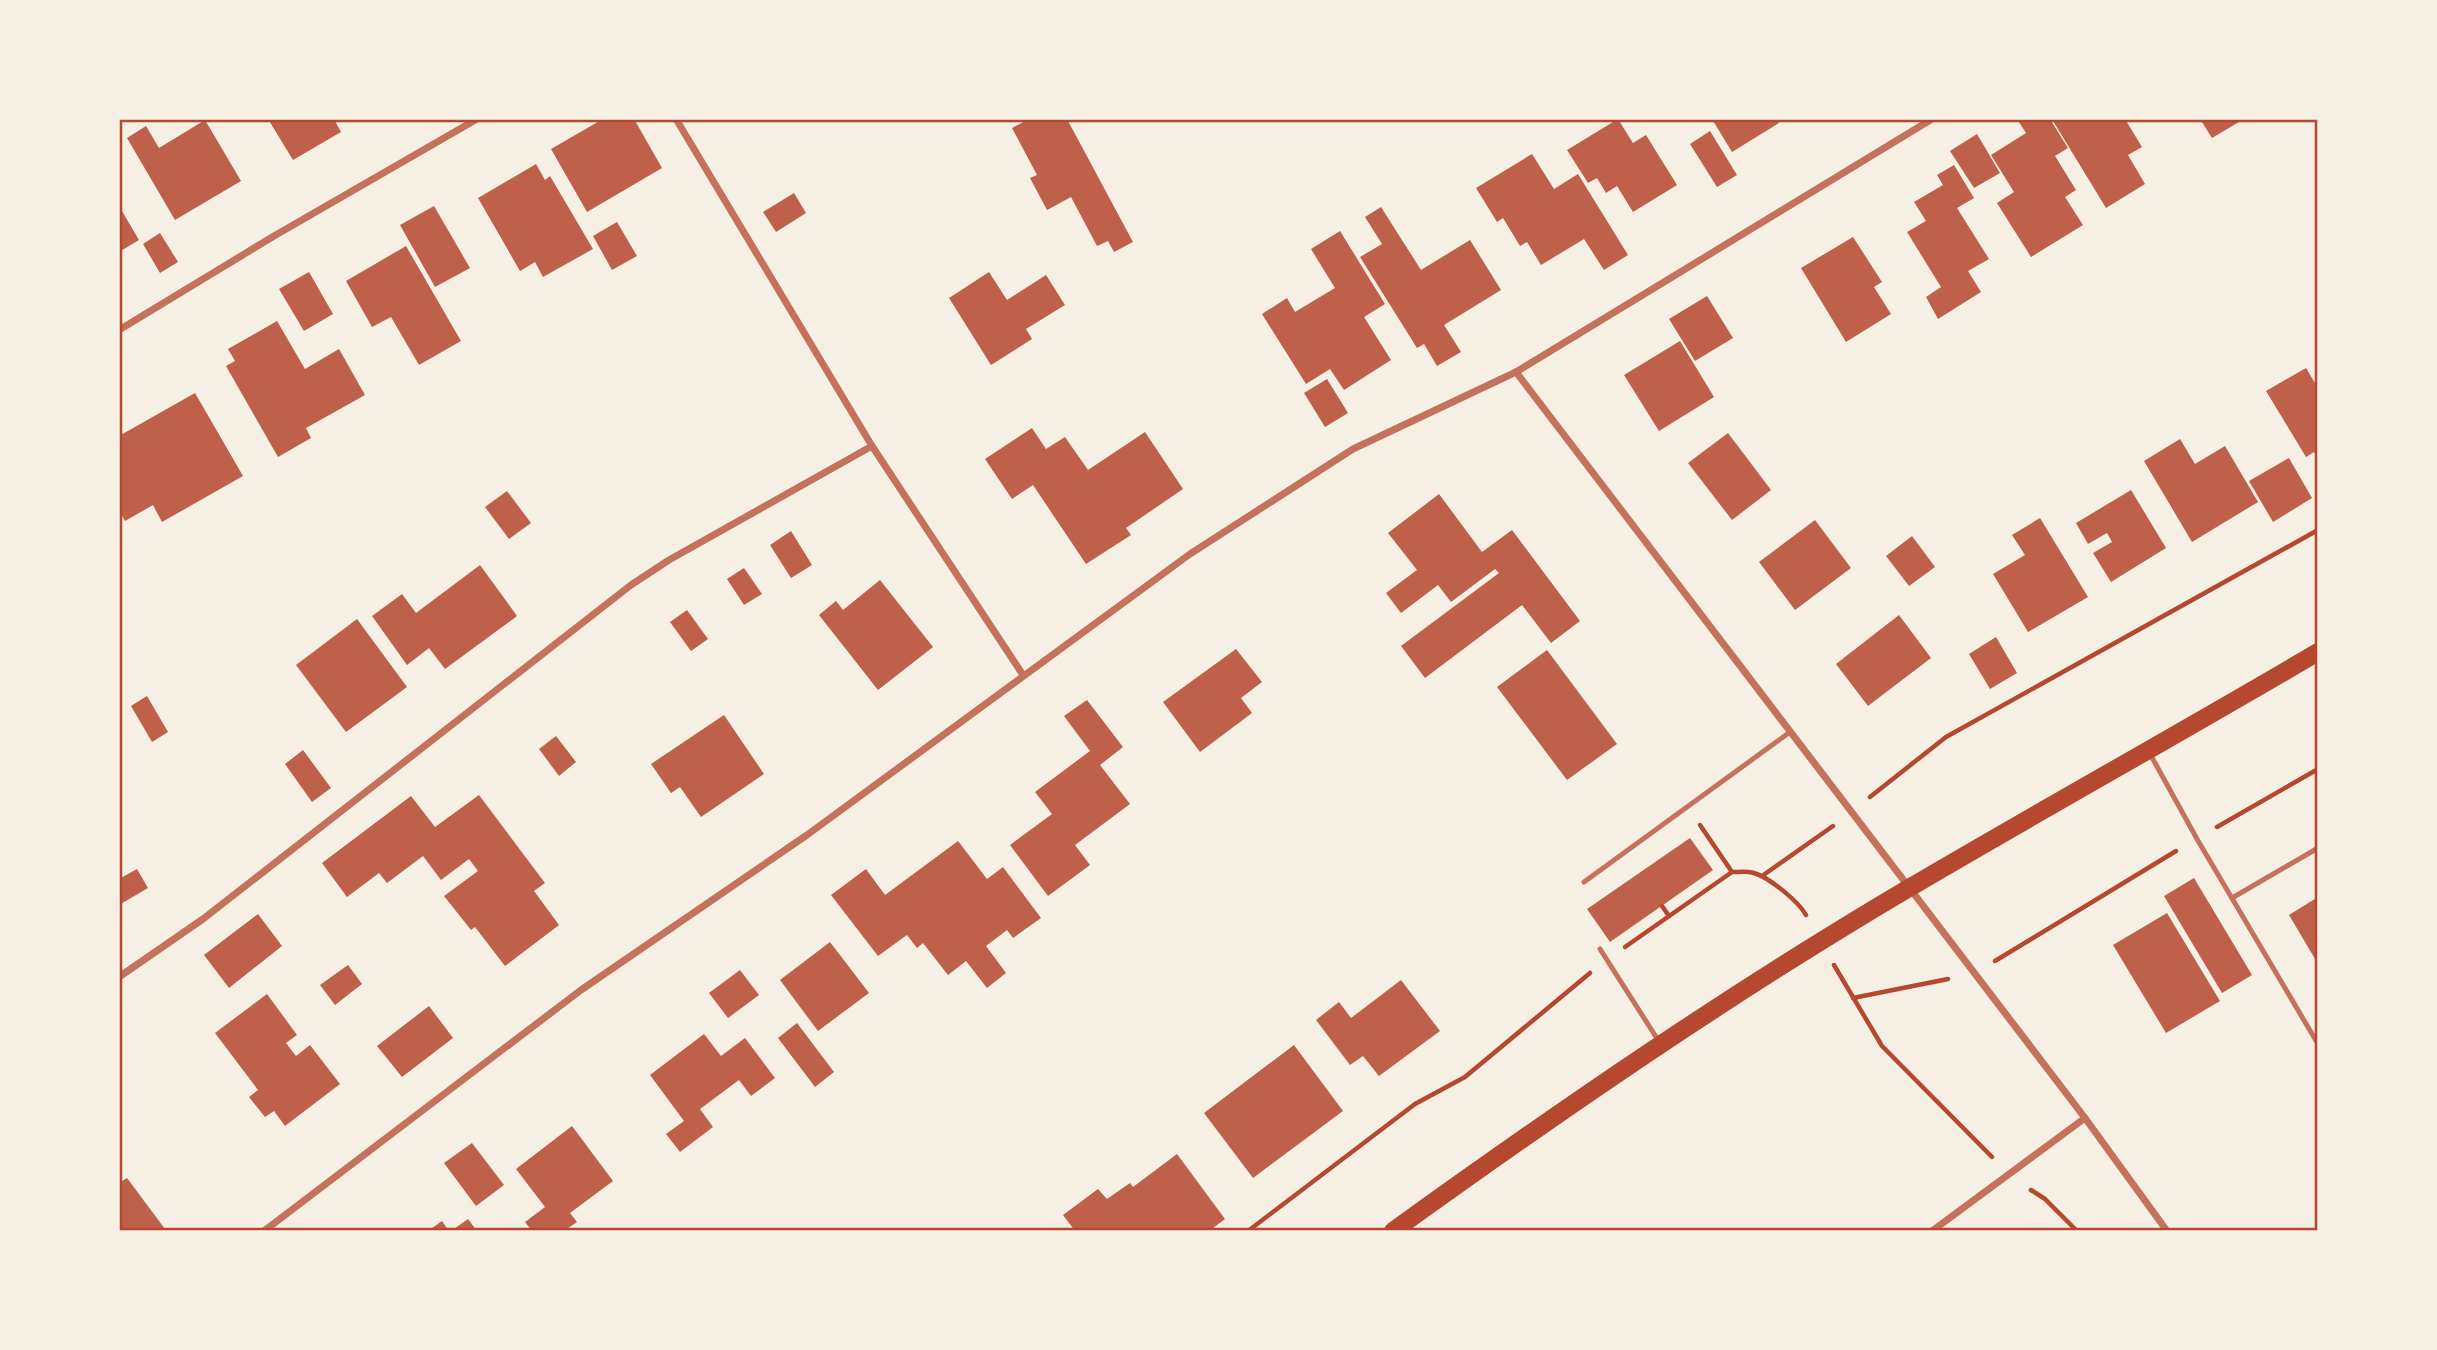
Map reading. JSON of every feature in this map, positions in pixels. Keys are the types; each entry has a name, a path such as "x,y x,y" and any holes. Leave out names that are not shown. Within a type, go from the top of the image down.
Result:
{"main road":[{"path":"1393,1231 1534,1129 1821,942 1909,888 2149,752 2318,652"}],"street":[{"path":"119,330 274,236 477,119"},
{"path":"677,119 872,446 1023,675"},
{"path":"264,1231 581,990 807,835 1190,554 1353,449 1516,372 1932,119"},
{"path":"1516,372 2085,1118 2167,1231"},
{"path":"119,977 203,919 631,584 872,446"},
{"path":"1932,1231 2085,1118"}],"lane":[{"path":"1584,881 1790,732"},
{"path":"2149,752 2318,1044"},
{"path":"2232,898 2318,848"},
{"path":"1600,949 1661,1044"}],"path":[{"path":"1762,876 1851,812 1946,737 2318,530"},
{"path":"1853,998 1974,973 2318,769"},
{"path":"1687,807 1732,872"},
{"path":"1248,1231 1415,1104 1465,1077 1607,959 1732,872 1751,872 1762,876 1800,905 1882,1046 2009,1174 2045,1199 2077,1231"},
{"path":"1662,906 1670,916"}],"building":[{"path":"268,119 334,119 341,132 293,160"},
{"path":"603,119 634,119 662,168 587,212 551,149"},
{"path":"1029,119 1067,119 1133,242 1114,252 1108,241 1097,246 1071,197 1047,210 1030,178 1037,175 1012,128"},
{"path":"1618,119 1633,143 1646,135 1677,185 1633,212 1617,186 1606,193 1597,178 1588,183 1567,150"},
{"path":"1712,119 1776,119 1779,123 1732,152"},
{"path":"2017,119 2050,119 2068,148 2055,156 2076,190 2065,197 2083,225 2031,257 1997,203 2014,192 1991,155 2026,133"},
{"path":"2125,119 2142,147 2128,155 2145,184 2106,208 2053,121"},
{"path":"2200,119 2244,119 2212,138"},
{"path":"205,120 241,181 175,220 127,138 146,126 159,148"},
{"path":"1710,131 1737,175 1717,187 1690,144"},
{"path":"1977,134 2000,173 1974,188 1950,151"},
{"path":"1532,154 1554,189 1578,174 1628,255 1604,270 1584,239 1541,265 1527,242 1520,246 1503,218 1497,222 1476,188"},
{"path":"536,164 545,180 550,176 593,249 543,277 535,262 520,271 478,198"},
{"path":"1954,165 1974,198 1957,208 1989,259 1968,271 1981,292 1938,319 1926,297 1941,287 1907,232 1926,221 1914,202 1943,185 1937,175"},
{"path":"794,193 806,213 776,232 763,212"},
{"path":"119,206 139,240 119,252"},
{"path":"434,206 470,268 435,287 400,225"},
{"path":"1381,207 1421,270 1470,240 1501,290 1444,325 1461,352 1437,366 1424,344 1417,348 1360,257 1382,244 1365,217"},
{"path":"617,222 637,256 612,270 593,236"},
{"path":"1340,231 1385,304 1364,317 1391,360 1344,390 1330,369 1306,384 1262,314 1287,298 1295,312 1335,288 1311,249"},
{"path":"160,233 178,262 160,273 143,244"},
{"path":"1853,237 1882,282 1874,287 1891,314 1846,342 1801,268"},
{"path":"406,246 461,341 419,365 391,317 372,327 346,281"},
{"path":"309,272 333,314 304,331 279,289"},
{"path":"989,272 1007,300 1046,275 1065,305 1026,329 1032,339 991,365 949,298"},
{"path":"1707,296 1733,338 1695,361 1669,319"},
{"path":"277,321 305,369 339,349 365,395 306,428 311,438 278,457 226,366 235,361 228,349"},
{"path":"1680,341 1714,397 1659,431 1624,375"},
{"path":"2306,368 2318,388 2318,459 2314,452 2306,457 2266,391"},
{"path":"1327,379 1348,413 1325,427 1304,393"},
{"path":"195,393 243,476 162,522 153,505 125,521 119,510 119,436"},
{"path":"1032,428 1046,449 1065,437 1088,470 1145,432 1183,489 1126,528 1131,535 1086,564 1033,485 1012,499 985,459"},
{"path":"1728,433 1771,490 1732,520 1688,463"},
{"path":"2180,439 2195,464 2225,446 2258,502 2192,542 2144,461"},
{"path":"2289,458 2312,498 2273,522 2249,481"},
{"path":"2131,490 2166,548 2111,582 2093,553 2112,542 2107,533 2088,544 2076,523"},
{"path":"507,491 531,523 509,539 485,507"},
{"path":"1439,494 1482,552 1512,530 1580,621 1551,643 1522,605 1425,678 1401,646 1499,573 1495,569 1451,602 1438,585 1401,613 1386,593 1417,570 1388,533"},
{"path":"2040,518 2088,597 2028,632 1993,574 2025,555 2012,535"},
{"path":"1815,520 1851,568 1795,610 1759,562"},
{"path":"791,531 812,565 791,578 770,545"},
{"path":"1912,536 1935,567 1909,586 1886,556"},
{"path":"480,565 517,616 445,669 429,648 407,665 372,616 402,594 416,613"},
{"path":"744,568 762,594 744,605 727,579"},
{"path":"880,580 933,647 878,690 819,615 836,601 843,610"},
{"path":"687,610 708,639 691,651 670,622"},
{"path":"1899,615 1931,658 1868,706 1836,664"},
{"path":"357,619 407,687 346,732 296,665"},
{"path":"1996,637 2017,673 1990,689 1969,654"},
{"path":"1236,649 1262,682 1241,698 1252,713 1200,752 1163,702"},
{"path":"1547,650 1617,744 1567,780 1497,687"},
{"path":"147,696 168,732 152,742 131,706"},
{"path":"1087,700 1123,747 1100,765 1130,804 1075,845 1090,865 1048,896 1010,845 1052,814 1035,792 1090,751 1064,716"},
{"path":"724,715 764,774 701,817 680,787 671,793 651,764"},
{"path":"556,736 576,762 559,776 539,749"},
{"path":"303,750 331,788 312,802 285,764"},
{"path":"479,795 545,883 534,891 559,925 505,966 475,927 471,930 444,896 478,871 469,859 441,880 423,856 387,883 379,873 347,897 322,863 411,796 435,827"},
{"path":"1690,838 1713,870 1610,942 1587,909"},
{"path":"958,841 987,879 1003,867 1041,918 1013,938 1007,930 986,946 1006,973 987,988 966,961 948,975 923,943 917,948 907,935 878,956 831,895 866,869 885,895"},
{"path":"137,869 148,888 119,905 119,879"},
{"path":"2194,878 2252,975 2222,993 2164,896"},
{"path":"2318,897 2318,964 2289,915"},
{"path":"2167,913 2220,1001 2166,1033 2113,945"},
{"path":"258,914 282,946 229,988 204,955"},
{"path":"830,942 869,993 818,1031 780,980"},
{"path":"348,965 362,984 335,1005 320,985"},
{"path":"740,970 759,995 728,1018 709,993"},
{"path":"1401,980 1440,1031 1379,1076 1363,1056 1350,1065 1316,1020 1339,1002 1351,1018"},
{"path":"267,994 297,1035 286,1043 296,1056 310,1045 340,1084 285,1126 274,1111 265,1117 249,1097 258,1090 215,1033"},
{"path":"429,1006 453,1038 402,1077 377,1046"},
{"path":"797,1023 834,1072 815,1087 778,1038"},
{"path":"704,1034 721,1056 745,1038 775,1078 751,1096 739,1080 700,1109 713,1127 680,1152 666,1134 684,1121 650,1075"},
{"path":"1294,1045 1343,1111 1253,1178 1204,1113"},
{"path":"572,1126 613,1181 570,1213 577,1222 564,1231 532,1231 525,1222 545,1207 516,1169"},
{"path":"472,1143 504,1185 476,1206 444,1163"},
{"path":"1177,1154 1225,1219 1209,1231 1075,1231 1063,1215 1098,1189 1107,1199 1130,1183 1133,1187"},
{"path":"127,1178 165,1229 119,1231 119,1183"},
{"path":"468,1219 477,1231 451,1231"},
{"path":"442,1221 449,1231 428,1231"}]}
